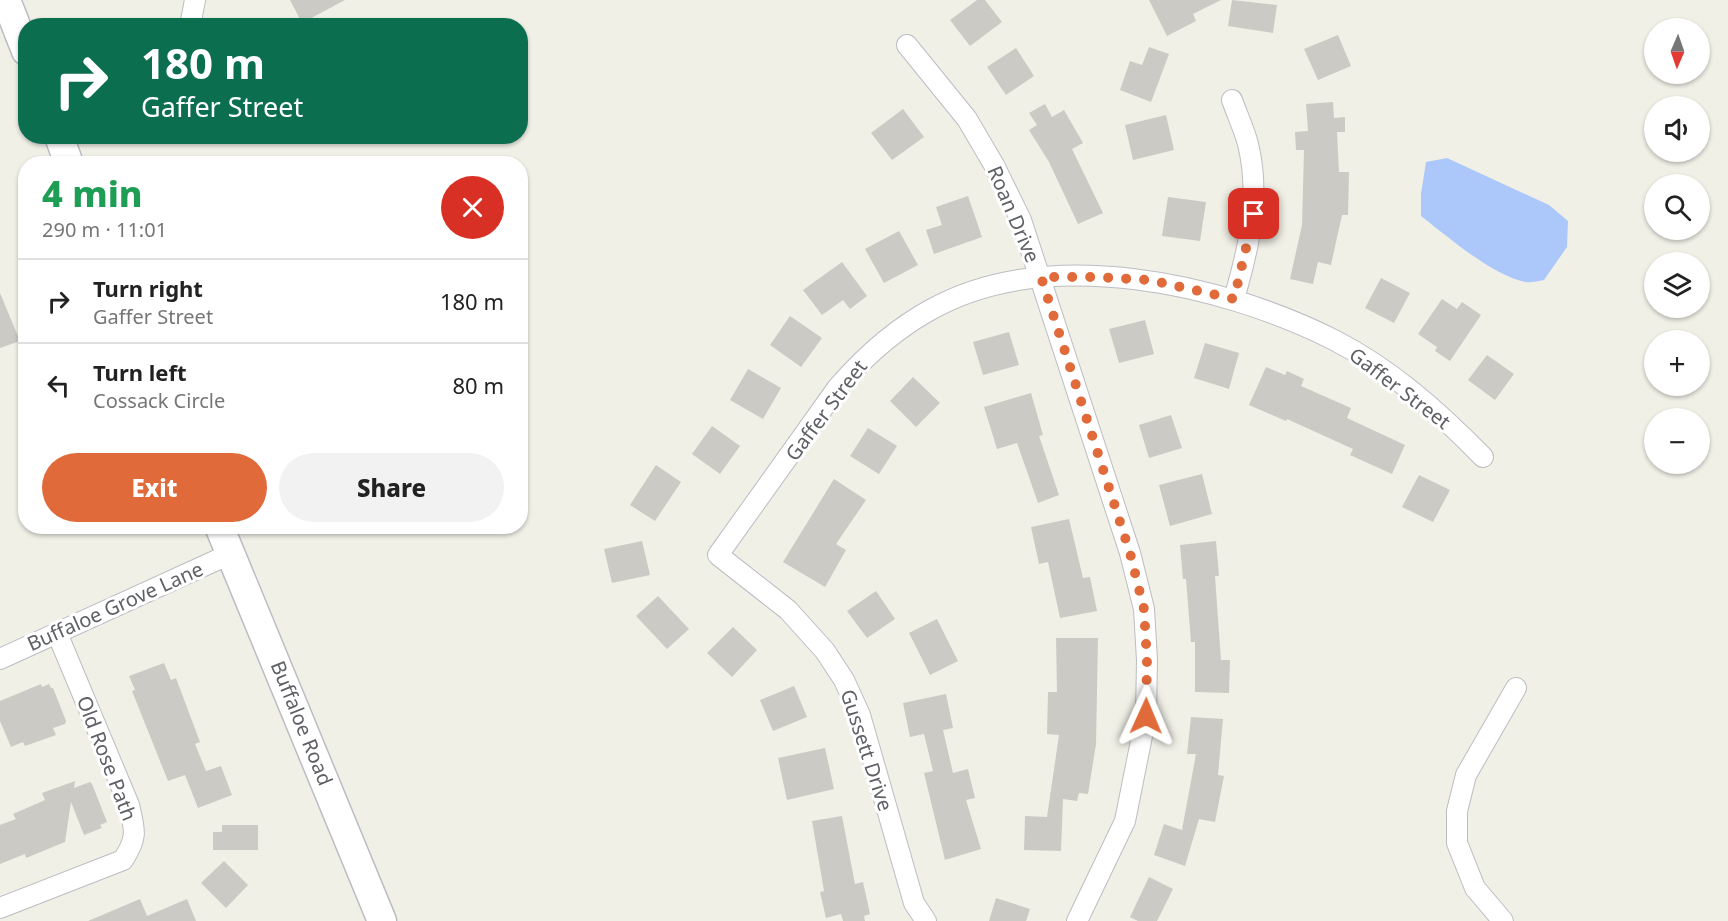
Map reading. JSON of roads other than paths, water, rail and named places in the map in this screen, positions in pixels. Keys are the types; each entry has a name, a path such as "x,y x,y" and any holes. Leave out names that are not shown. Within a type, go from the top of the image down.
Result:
{"street":[{"path":"6,0 18,31"},
{"path":"192,18 195,0"},
{"name":"Roan Drive","path":"907,45 966,119 994,165 1021,220 1130,553 1144,609 1147,660 1146,716 1125,821 1077,921"},
{"path":"1232,100 1247,142 1253,169 1254,214 1234,299"},
{"name":"Gaffer Street","path":"718,555 838,387 887,338 933,308 954,299 1022,278 1097,277 1150,280 1234,299 1334,340 1380,368 1426,402 1483,457"},
{"name":"Buffaloe Road","path":"222,534 382,921"},
{"name":"Buffaloe Grove Lane","path":"0,659 230,554"},
{"name":"Gussett Drive","path":"718,555 788,610 825,651 844,680 860,715 914,903 926,921"},
{"name":"Old Rose Path","path":"0,908 123,860 134,843 134,827 129,805 57,633"},
{"path":"1503,921 1474,888 1457,843 1457,811 1467,775 1516,688"}],"water":[{"path":"1447,158 1549,205 1568,221 1567,247 1544,280 1525,282 1499,272 1421,216 1421,194 1426,162"}]}
